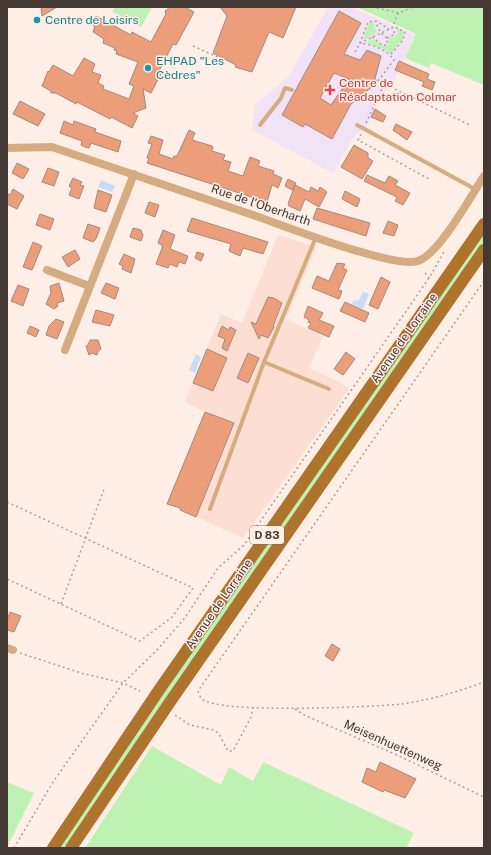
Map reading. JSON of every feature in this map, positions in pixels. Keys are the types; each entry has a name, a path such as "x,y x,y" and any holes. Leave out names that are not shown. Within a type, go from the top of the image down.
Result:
{"main road":[{"name":"Avenue de Lorraine","path":"53,848 159,690 484,224"},
{"name":"Avenue de Lorraine","path":"71,848 172,699 484,250"}],"street":[{"name":"Rue de l'Oberharth","path":"7,148 52,146 316,237 408,263 418,261 435,250 484,176"},
{"path":"65,350 134,174"},
{"path":"47,270 89,286"}],"lane":[{"path":"260,125 281,98 285,88 292,90"},
{"path":"357,125 475,189"},
{"path":"210,509 264,362 316,237"},
{"path":"264,362 329,389"}],"path":[{"path":"372,7 398,13 407,11 413,7"},
{"path":"387,38 395,34 393,27 398,13"},
{"path":"355,52 368,22 374,21 389,29"},
{"path":"374,21 381,33 387,38"},
{"path":"360,43 393,27 405,32 403,40 391,54"},
{"path":"372,37 382,45 387,45 387,38"},
{"path":"360,43 391,54 394,60 378,81"},
{"path":"193,46 222,59"},
{"path":"375,80 470,125"},
{"path":"384,84 358,140 429,179"},
{"path":"14,848 53,782 123,683 157,650 184,620 218,568 244,545 429,278 447,247"},
{"path":"425,273 429,278"},
{"path":"484,281 198,691 202,699 209,703 253,708 295,709 402,704 453,693 484,682"},
{"path":"61,604 104,489"},
{"path":"7,502 87,537 193,588 172,617 140,641 7,579"},
{"path":"10,649 81,673 123,683 140,691"},
{"path":"175,715 190,725 214,730 220,734 228,752 233,751 251,717 253,708"},
{"name":"Meisenhuettenweg","path":"295,709 306,716 397,755 484,797"}],"shaded area":[{"name":"Centre de Réadaptation Colmar","path":"328,7 351,7 415,35 392,85 381,95 368,124 352,139 333,173 252,130 255,105 289,76"},
{"path":"278,235 317,247 286,319 323,336 309,368 341,383 349,389 243,538 167,504 205,412 185,402 221,314 242,323"}],"green space":[{"path":"115,7 152,7 141,27 112,12"},
{"path":"357,7 484,7 484,85 431,63 429,68 405,58 416,34"},
{"path":"373,22 375,25 373,27 378,32 363,40 369,23"},
{"path":"396,28 404,32 402,39 391,53 367,42 372,39 382,45 388,46 389,38 395,37 398,33"},
{"path":"484,233 484,242 66,848 59,848 85,806"},
{"path":"152,746 221,785 229,767 253,781 263,762 414,833 406,848 85,848"},
{"path":"7,782 34,793 7,847"}],"water":[{"path":"101,180 115,186 112,192 98,187"},
{"path":"363,292 369,294 363,309 352,304 353,301 359,300"},
{"path":"196,354 201,357 195,373 189,370"}],"building":[{"path":"41,7 57,7 42,16"},
{"name":"EHPAD \"Les Cèdres\"","path":"170,7 185,7 194,12 176,45 173,44 159,71 162,72 151,93 143,89 146,108 133,113 138,116 132,128 111,117 110,119 77,102 76,104 56,93 51,93 51,91 42,86 48,71 49,72 53,65 73,76 84,58 95,64 92,72 101,75 98,83 104,86 103,89 129,99 134,86 129,84 138,62 116,54 117,51 114,50 115,48 103,43 104,39 93,32 95,26 91,24 96,16 131,35 132,32 151,42 166,14 165,11"},
{"path":"220,7 296,7 283,38 269,32 252,72 235,67 236,65 213,53 227,16"},
{"path":"339,11 361,23 344,54 360,60 367,50 381,56 373,86 351,104 332,139 305,124 303,127 282,115","holes":["334,73 349,79 331,105 320,98"]},
{"path":"399,61 429,74 427,79 435,82 432,90 422,86 424,82 395,70"},
{"path":"20,101 45,114 38,126 13,114"},
{"path":"375,109 386,116 383,122 371,117"},
{"path":"64,121 73,125 74,121 96,129 95,132 121,141 118,152 91,143 89,148 85,147 81,145 82,141 60,133"},
{"path":"396,124 412,132 407,140 393,130"},
{"path":"189,130 195,133 192,140 212,146 212,151 225,155 223,160 231,162 228,171 243,176 250,157 260,161 258,166 274,171 273,174 282,178 278,188 272,185 267,202 147,163 149,159 147,158 152,144 148,143 151,136 163,140 159,154 173,159 174,156 177,156"},
{"path":"354,145 368,153 368,158 373,161 362,179 341,167"},
{"path":"17,163 29,169 23,179 12,173"},
{"path":"48,168 59,172 54,186 42,182"},
{"path":"367,175 385,183 389,176 398,181 395,185 410,193 403,205 395,201 397,197 364,181"},
{"path":"73,178 82,182 80,185 84,186 79,199 69,195 72,188 69,186"},
{"path":"288,179 296,183 292,190 285,186"},
{"path":"295,185 309,192 311,187 318,191 320,187 327,192 319,207 305,199 300,211 289,206 288,204"},
{"path":"13,189 24,196 17,209 7,204 7,193 10,195"},
{"path":"98,190 112,195 106,212 94,208"},
{"path":"345,191 360,199 357,207 342,199"},
{"path":"149,202 159,205 155,217 145,213"},
{"path":"317,208 370,223 366,236 313,219"},
{"path":"40,214 54,219 50,230 36,225"},
{"path":"192,218 268,242 263,254 243,248 240,256 229,251 231,244 187,231"},
{"path":"388,221 398,225 394,236 383,233"},
{"path":"88,224 100,228 96,239 93,242 83,238"},
{"path":"133,228 141,230 143,235 141,241 130,237"},
{"path":"163,230 175,235 170,249 188,256 185,264 179,262 177,267 170,264 168,268 156,264 162,248 162,245 158,243"},
{"path":"33,242 42,246 32,270 23,267"},
{"path":"75,250 80,259 68,267 62,257"},
{"path":"197,252 204,254 201,261 195,258"},
{"path":"124,254 135,259 131,273 122,269 123,266 119,264"},
{"path":"337,263 345,264 343,268 347,270 338,290 342,291 339,299 312,288 317,276 329,281"},
{"path":"381,277 390,282 378,309 369,305"},
{"path":"59,283 64,301 57,303 58,306 54,309 46,304 51,293 50,286"},
{"path":"106,283 119,288 115,299 101,293"},
{"path":"18,285 29,289 23,306 11,301"},
{"path":"268,297 274,298 282,303 273,326 274,327 268,338 261,335 259,339 251,322 256,324"},
{"path":"345,302 369,313 365,322 340,311"},
{"path":"308,306 323,313 319,320 334,326 329,337 308,328 311,323 304,317"},
{"path":"96,310 114,315 110,326 92,322"},
{"path":"56,319 64,322 57,339 46,335 49,326"},
{"path":"30,326 39,330 36,337 27,333"},
{"path":"222,326 229,330 230,327 236,330 227,351 222,348 225,339 218,336"},
{"path":"90,340 98,340 101,349 98,351 97,355 92,353 89,355 86,346"},
{"path":"207,349 227,358 213,391 193,383"},
{"path":"346,352 355,359 343,375 334,369"},
{"path":"248,353 259,358 248,383 237,378"},
{"path":"205,412 234,423 196,517 180,510 181,508 167,504"},
{"path":"10,612 21,616 14,632 7,630 7,620"},
{"path":"332,644 340,649 333,661 325,656"},
{"path":"380,762 416,779 405,798 384,790 383,792 362,782 367,768 376,772"}],"place":[{"name":"Centre de Loisirs","path":"37,20"},
{"name":"EHPAD \"Les Cèdres\"","path":"148,68"},
{"name":"Centre de Réadaptation Colmar","path":"330,90"}]}
